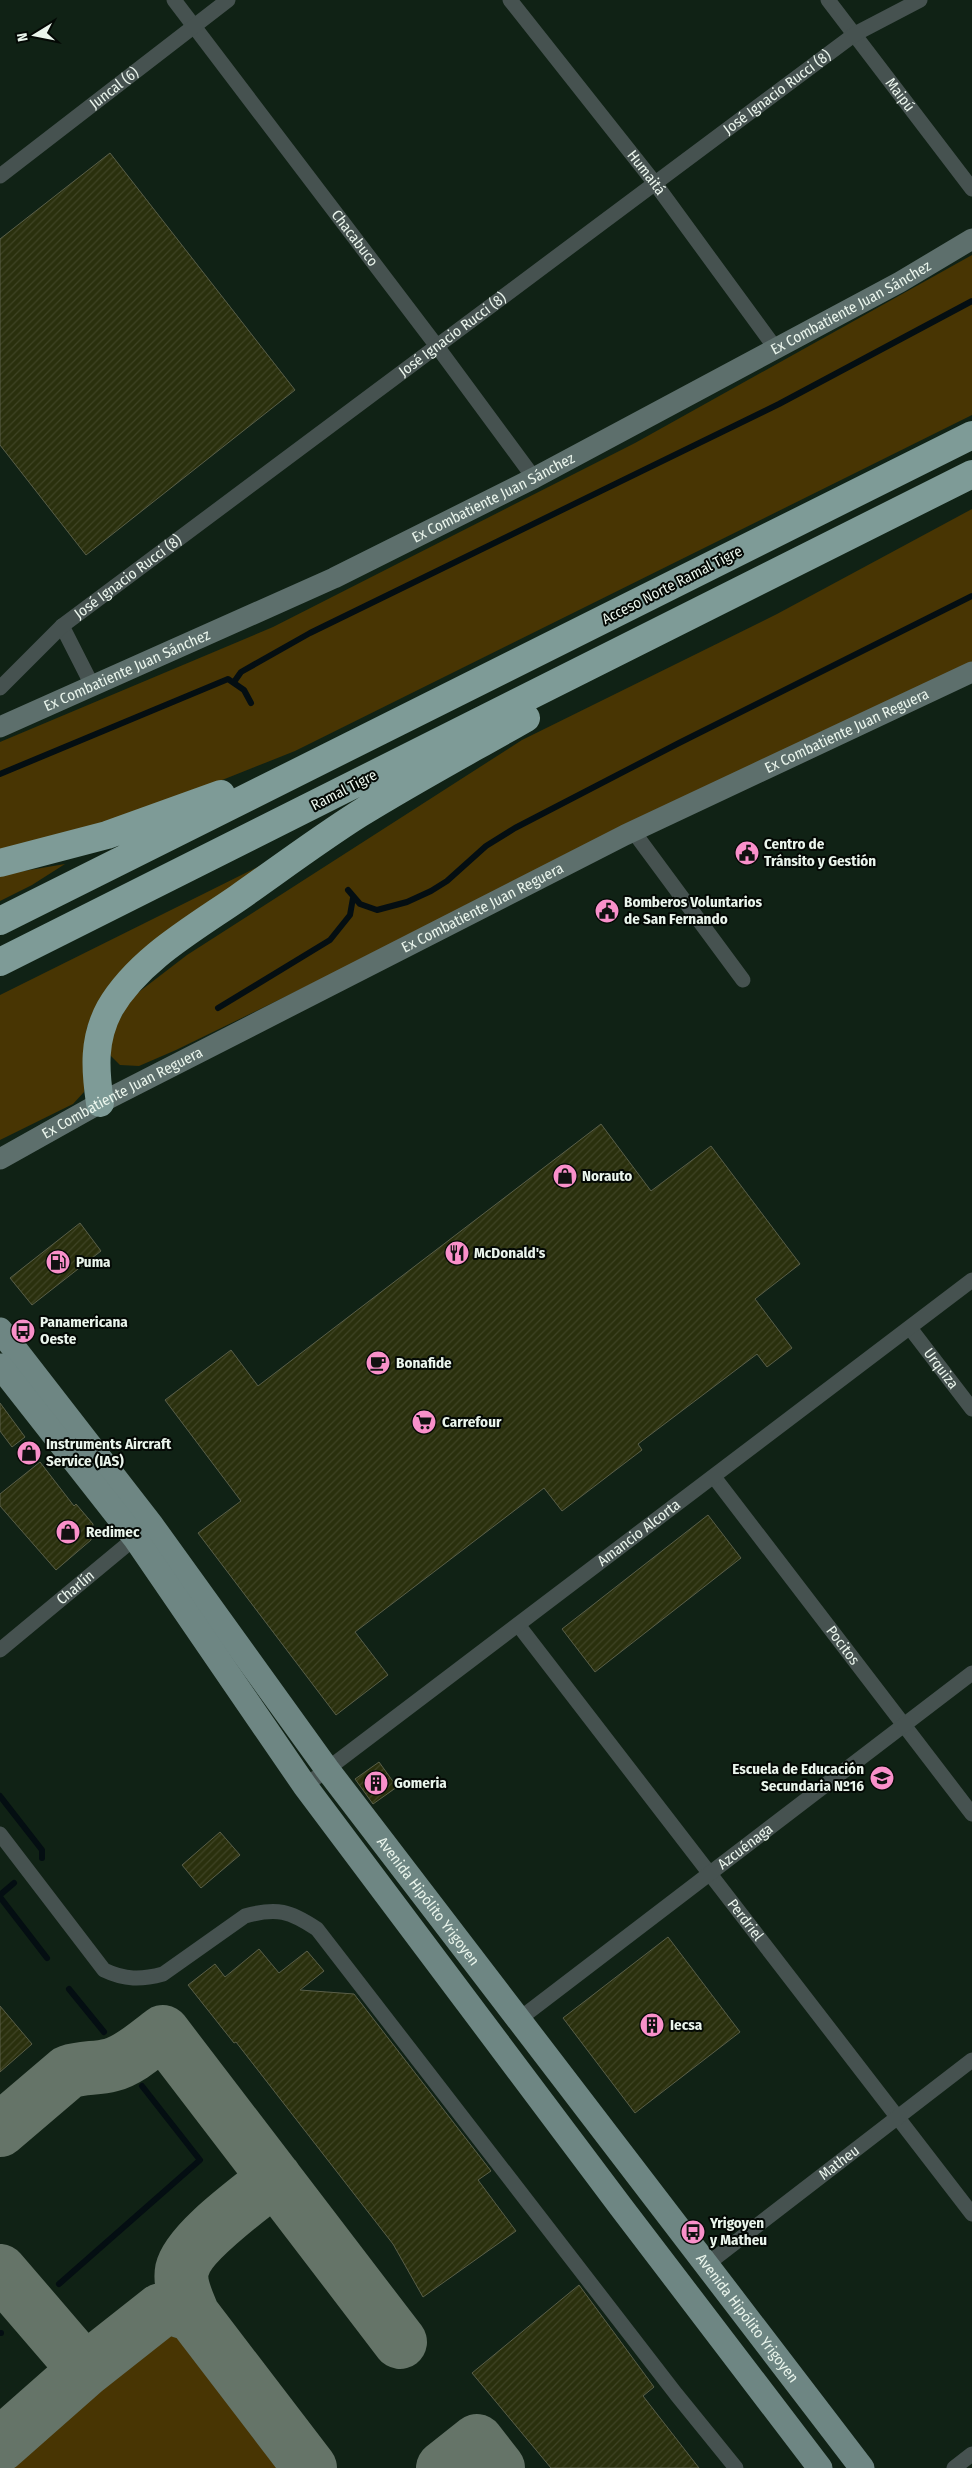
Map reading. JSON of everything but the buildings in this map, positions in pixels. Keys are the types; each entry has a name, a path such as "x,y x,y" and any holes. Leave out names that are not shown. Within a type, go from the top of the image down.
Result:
{"highway":[{"name":"Acceso Norte Ramal Tigre","path":"371,736 972,435"},
{"path":"100,1103 95,1072 96,1046 102,1026 122,989 164,950 358,815 430,772 582,688 689,617 972,474"},
{"name":"Ramal Tigre","path":"0,962 689,617"},
{"path":"0,863 107,835 226,792 371,736"},
{"path":"0,921 371,736"}],"main road":[{"name":"Avenida Hipólito Yrigoyen","path":"0,1330 143,1532 327,1769 862,2468"},
{"name":"Avenida Hipólito Yrigoyen","path":"0,1366 143,1532 306,1786 621,2207 820,2468"},
{"path":"621,2207 646,2187"}],"street":[{"name":"Chacabuco","path":"174,0 436,345 534,478"},
{"name":"Juncal (6)","path":"0,176 228,0"},
{"name":"Humaitá","path":"510,0 654,182 776,349"},
{"name":"Maipú","path":"828,0 972,188"},
{"name":"José Ignacio Rucci (8)","path":"0,688 62,626 436,345 855,34 920,0"},
{"name":"Ex Combatiente Juan Sánchez","path":"0,728 334,578 534,478 900,282 972,239"},
{"path":"62,626 93,687"},
{"name":"Ex Combatiente Juan Reguera","path":"0,1159 100,1103 633,831 972,672"},
{"path":"633,831 743,980"},
{"name":"Amancio Alcorta","path":"306,1786 972,1280"},
{"name":"Urquiza","path":"910,1328 972,1409"},
{"name":"Pocitos","path":"714,1477 972,1814"},
{"name":"Charlín","path":"0,1650 143,1532"},
{"name":"Perdriel","path":"519,1626 972,2214"},
{"name":"Azcuénaga","path":"518,2020 972,1673"},
{"path":"0,1834 104,1970 117,1976 139,1978 163,1974 245,1916 260,1912 275,1910 290,1913 317,1929 676,2394 736,2468"},
{"name":"Matheu","path":"706,2265 972,2060"},
{"path":"954,2468 972,2454"}],"shaded area":[{"path":"972,255 972,415 295,751 172,800 0,855 0,742 273,627 635,443"},
{"path":"972,509 972,662 176,1050 139,1066 120,1065 109,1054 112,1034 131,998 187,955 522,740 777,614"},
{"path":"326,833 105,998 87,1027 84,1092 73,1104 0,1140 0,995"},
{"path":"65,864 32,885 0,901 0,875"},
{"path":"168,2335 189,2342 284,2468 7,2468 157,2340"}],"waterway":[{"path":"234,682 241,672 310,633 779,404 972,301"},
{"path":"348,890 360,904 377,910 407,902 431,891 447,881 486,846 515,828 679,743 972,596"},
{"path":"0,774 228,679 244,690 251,703"},
{"path":"218,1008 330,940 350,915 353,898"},
{"path":"0,1796 42,1850 42,1858"},
{"path":"0,1895 14,1883"},
{"path":"0,1897 47,1958"},
{"path":"69,1989 104,2032"},
{"path":"59,2284 200,2160 142,2086"}],"taxiway":[{"path":"0,2130 68,2072 118,2063 163,2032 400,2342"},
{"path":"275,2178 237,2208 196,2246 187,2259 181,2276 193,2315 310,2468"},
{"path":"0,2271 85,2370"},
{"path":"0,2445 85,2370 161,2310 171,2308 193,2315"},
{"path":"443,2468 477,2441 498,2468"}],"place":[{"name":"Centro de Tránsito y Gestión","path":"747,853"},
{"name":"Bomberos Voluntarios de San Fernando","path":"607,911"},
{"name":"Norauto","path":"565,1176"},
{"name":"McDonald's","path":"457,1253"},
{"name":"Puma","path":"58,1262"},
{"name":"Panamericana Oeste","path":"23,1331"},
{"name":"Bonafide","path":"378,1363"},
{"name":"Carrefour","path":"424,1422"},
{"name":"Instruments Aircraft Service (IAS)","path":"29,1453"},
{"name":"Redimec","path":"68,1532"},
{"name":"Escuela de Educación Secundaria Nº16","path":"882,1778"},
{"name":"Gomeria","path":"376,1783"},
{"name":"Iecsa","path":"652,2025"},
{"name":"Yrigoyen y Matheu","path":"693,2232"}]}
